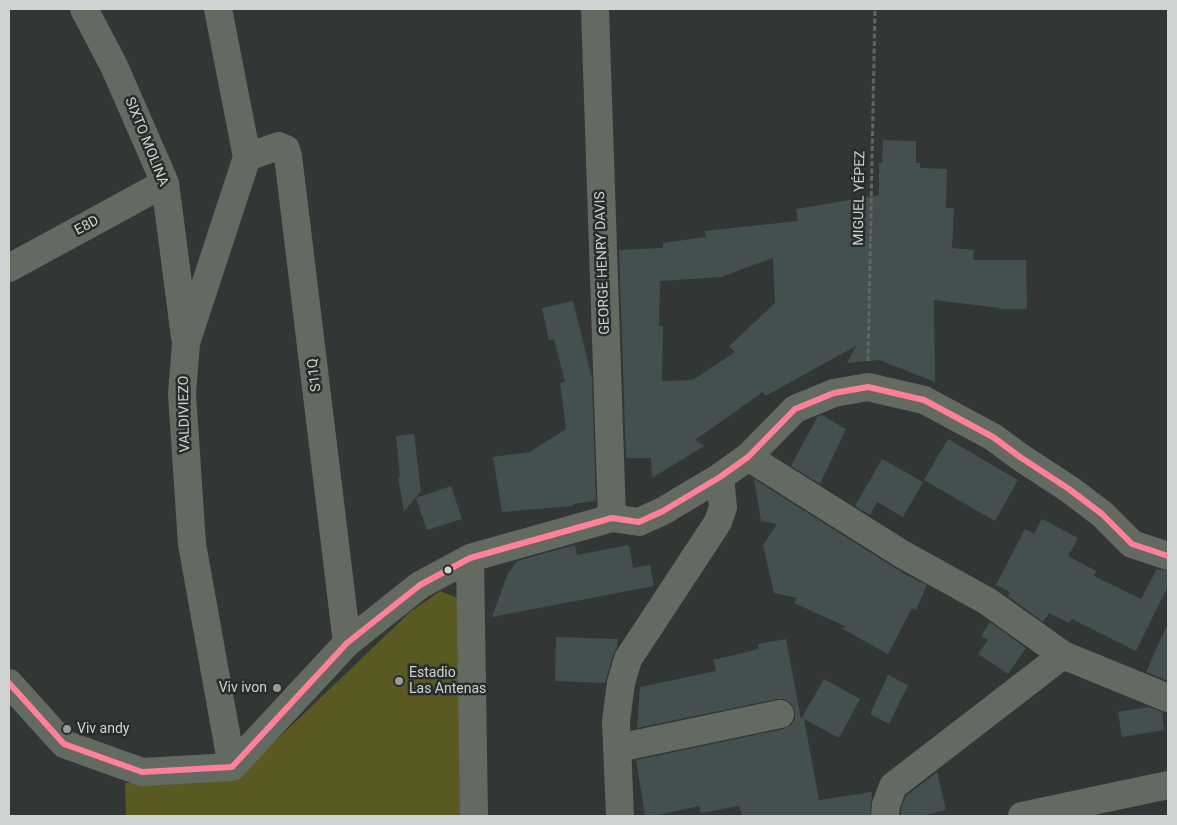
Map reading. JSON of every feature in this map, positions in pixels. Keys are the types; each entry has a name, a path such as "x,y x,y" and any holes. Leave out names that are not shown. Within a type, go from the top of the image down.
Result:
{"street":[{"name":"SIXTO MOLINA","path":"84,9 114,66 165,183 186,343"},
{"name":"VALDIVIEZO","path":"218,9 247,158 186,343 182,394 192,544 232,767"},
{"name":"GEORGE HENRY DAVIS","path":"595,9 612,518"},
{"name":"S11Q","path":"247,158 279,146 286,149 288,156 347,643"},
{"name":"E8D","path":"9,268 165,183"},
{"path":"9,683 64,744 142,772 232,767 347,643 420,585 470,558 612,518 639,522 663,511 720,477 748,457 795,409 834,393 868,387 924,400 993,437 1102,514 1132,544 1168,556"},
{"path":"748,457 902,554 987,601 1063,655 1168,698"},
{"path":"620,816 616,721 618,696 624,671 628,659 718,522 723,507 720,477"},
{"path":"470,558 474,816"},
{"path":"885,816 886,805 893,786 1063,655"},
{"path":"618,748 780,714"},
{"path":"1022,816 1168,785"}],"path":[{"name":"MIGUEL YÉPEZ","path":"868,387 875,9"}],"shaded area":[{"name":"Estadio Las Antenas","path":"440,591 458,598 461,816 126,816 125,783 169,783 267,749 410,612"}],"building":[{"path":"883,140 916,141 916,163 920,163 920,168 947,169 946,208 954,208 952,248 974,250 973,260 1026,260 1027,309 1000,309 934,300 935,382 879,360 847,363 856,346 765,396 763,392 695,440 704,446 652,478 651,458 626,458 619,250 663,248 663,243 706,237 705,231 798,221 796,209 879,195 879,163 882,163","holes":["773,258 775,303 729,346 735,352 693,380 662,381 663,326 659,326 660,281 721,277"]},
{"path":"573,301 592,378 596,501 573,504 573,506 502,512 493,457 530,452 566,429 560,383 565,382 554,339 549,340 542,308"},
{"path":"822,415 846,429 820,484 791,466 818,416"},
{"path":"414,434 421,491 404,512 398,477 400,477 396,436"},
{"path":"948,439 1018,480 995,521 924,480"},
{"path":"882,459 923,482 903,517 877,502 870,515 855,506"},
{"path":"754,479 906,575 927,585 916,610 912,608 888,654 841,628 847,627 794,603 797,598 774,593 763,545 777,524 761,521"},
{"path":"451,486 462,519 427,530 416,498"},
{"path":"1042,519 1078,538 1068,556 1096,571 1094,576 1141,599 1157,569 1168,571 1168,586 1136,651 1072,619 1069,623 1049,613 1043,622 1008,596 1010,592 996,585 1025,529 1034,534"},
{"path":"575,545 577,555 629,545 633,568 650,565 654,586 492,617 508,573 517,561"},
{"path":"990,622 1026,648 1008,674 978,654 988,640 981,636"},
{"path":"1168,623 1168,681 1146,672"},
{"path":"556,637 618,639 605,683 555,681"},
{"path":"786,639 801,719 824,679 860,699 839,738 804,719 819,800 872,792 870,816 742,816 739,806 701,813 699,806 645,816 636,760 783,729 791,725 795,719 795,711 791,703 784,699 777,699 637,728 640,687 716,671 713,660 759,649 758,644"},
{"path":"888,675 908,685 889,724 870,714"},
{"path":"1149,707 1162,712 1164,730 1122,737 1118,712"},
{"path":"937,772 946,810 922,816 901,816 901,808 906,796"}],"transit line":[{"path":"9,683 64,744 142,772 232,767 347,643 420,585 470,558 612,518 639,522 663,511 720,477 748,457 795,409 834,393 868,387 924,400 993,437 1102,514 1132,544 1168,556"}],"place":[{"name":"Estadio Las Antenas","path":"399,681"},
{"name":"Viv ivon","path":"277,688"},
{"name":"Viv andy","path":"67,729"}]}
